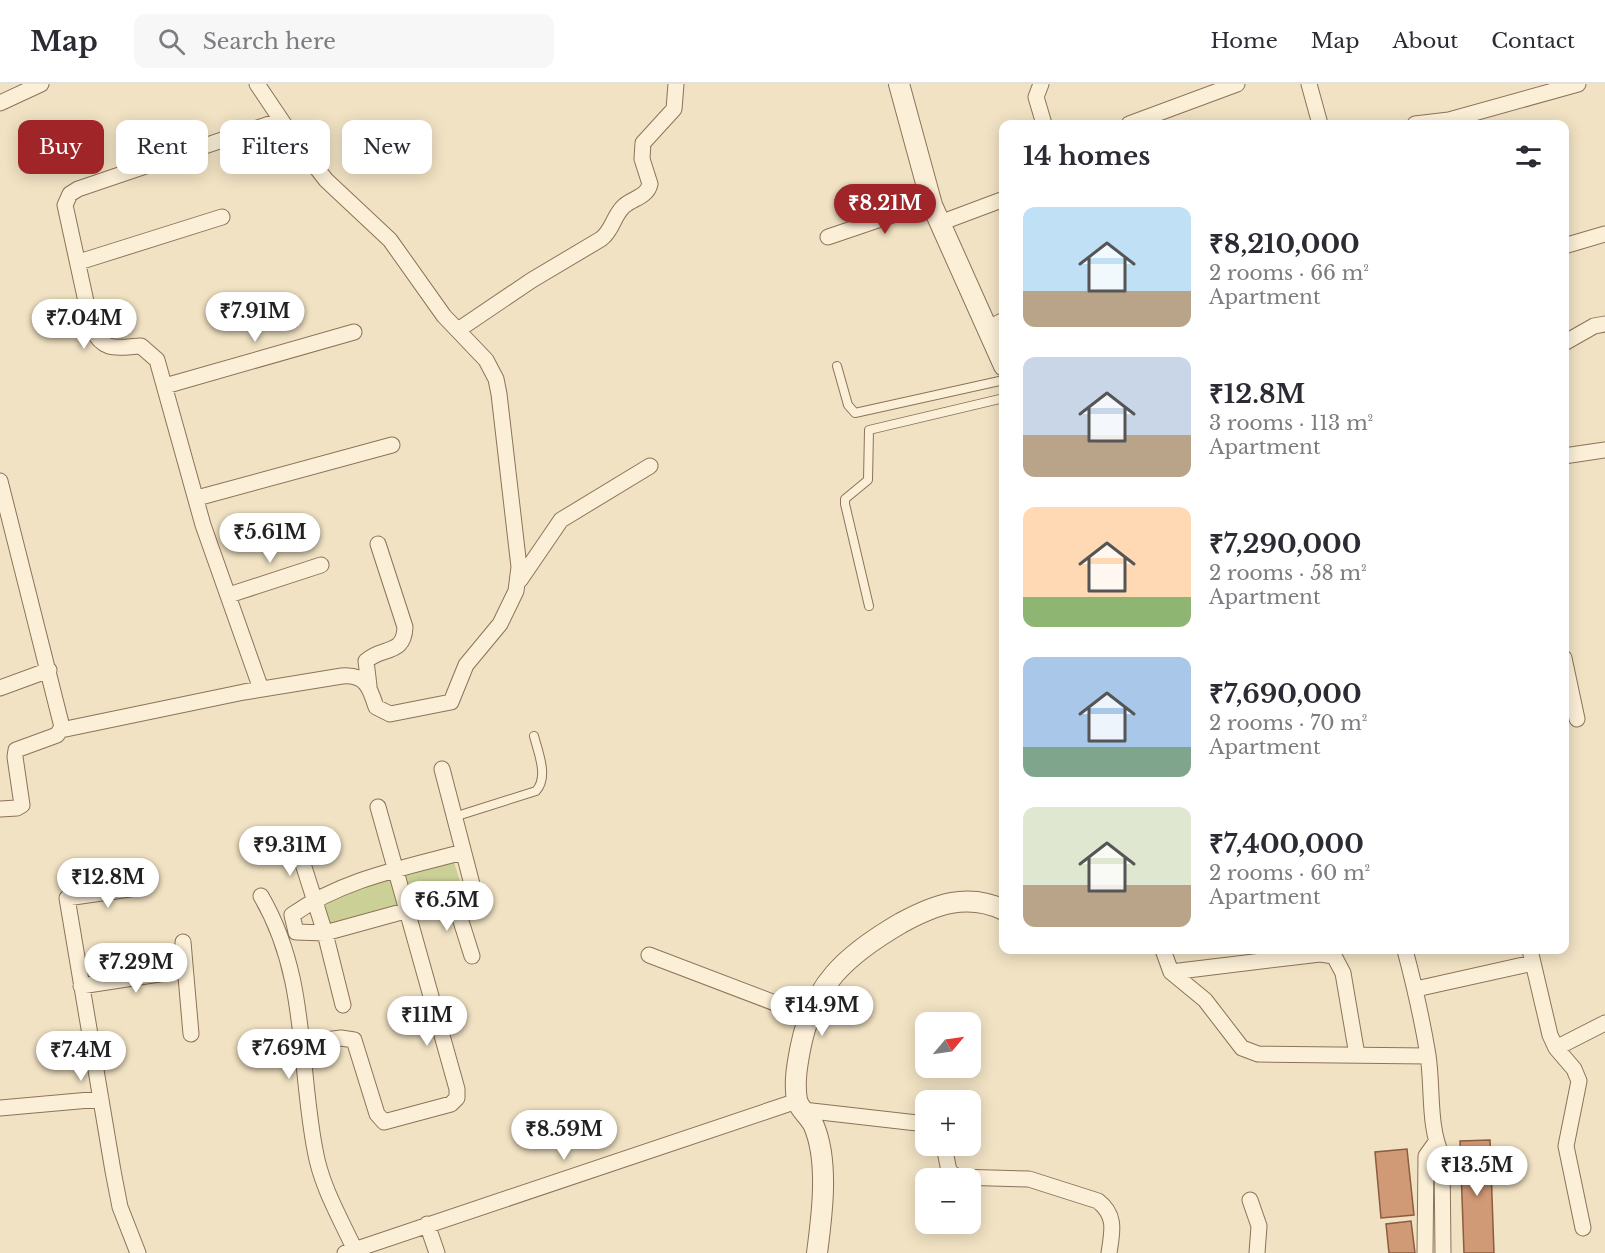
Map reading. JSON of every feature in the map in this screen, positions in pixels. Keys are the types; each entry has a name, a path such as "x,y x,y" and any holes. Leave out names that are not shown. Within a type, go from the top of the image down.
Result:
{"street":[{"path":"0,103 41,84"},
{"path":"257,84 282,120"},
{"path":"458,330 532,280 601,239 609,232 620,210 646,193 650,184 642,159 643,143 674,109 676,84"},
{"path":"898,84 931,202 995,324 999,343"},
{"path":"1041,84 1036,98 1043,120"},
{"path":"1140,120 1238,84"},
{"path":"1309,84 1319,120"},
{"path":"1449,120 1578,84"},
{"path":"220,141 78,189 70,194 65,205 92,329 98,340 112,348 141,346 150,351 158,360 198,498 203,525 230,594 261,689"},
{"path":"322,174 390,240 444,316 486,360 496,379 519,581"},
{"path":"940,223 999,201"},
{"path":"828,237 931,202"},
{"path":"79,262 222,217"},
{"path":"1569,245 1605,234"},
{"path":"1569,340 1586,329 1605,324"},
{"path":"165,386 354,332"},
{"path":"198,498 393,445"},
{"path":"1569,455 1605,450"},
{"path":"378,544 405,627 404,639 398,646 371,656 366,661 369,686 376,707 390,714 451,702 455,697 460,674 500,624 519,581 561,520 650,466"},
{"path":"0,481 49,670 61,730"},
{"path":"230,594 321,565"},
{"path":"0,688 49,670"},
{"path":"0,809 16,808 22,805 16,750 57,735 61,730 261,689 351,675 364,680 369,686"},
{"path":"1569,681 1577,718"},
{"path":"442,768 474,891 454,899 408,909 325,933 296,932 292,915 314,900 358,880 463,852"},
{"path":"302,1043 340,1038 354,1040 377,1114 384,1122 455,1101 457,1089 378,807"},
{"path":"297,844 325,933 343,1005"},
{"path":"138,1253 120,1207 67,898 143,887"},
{"path":"261,896 277,925 297,992 315,1152 328,1195 350,1250 800,1106 915,1122"},
{"path":"454,899 471,956"},
{"path":"817,1253 822,1170 814,1126 800,1106 796,1074 815,998 842,964 883,934 915,915 948,902 967,900 981,901 999,908"},
{"path":"277,925 294,921"},
{"path":"183,942 191,1034"},
{"path":"1164,954 1171,972 1205,1000 1236,1041 1248,1052 1428,1056"},
{"path":"1171,972 1320,954 1334,956 1343,973 1357,1056"},
{"path":"1406,954 1416,989 1428,1056 1436,1142 1442,1156 1443,1253"},
{"path":"649,955 809,1016"},
{"path":"1416,989 1532,956 1550,1035 1556,1048 1575,1069 1579,1081 1566,1146 1583,1227"},
{"path":"81,986 186,970"},
{"path":"1556,1048 1605,1023"},
{"path":"0,1108 101,1099"},
{"path":"1425,1253 1426,1156 1436,1142"},
{"path":"946,1156 949,1171 957,1177 1029,1179 1098,1201 1111,1214 1113,1222 1109,1253"},
{"path":"1250,1200 1260,1226 1257,1253"},
{"path":"427,1224 437,1253"}],"lane":[{"path":"837,366 848,405 855,413 999,381"},
{"path":"869,606 845,499 868,480 869,430 999,399"},
{"path":"454,817 536,791 540,786 542,773 534,736"}],"green space":[{"path":"454,862 461,885 412,899 406,876"},
{"path":"391,878 397,907 331,926 323,904 355,889"}],"building":[{"path":"1490,1140 1494,1253 1464,1253 1460,1141"},
{"path":"1407,1149 1414,1215 1381,1218 1375,1152"},
{"path":"1411,1221 1415,1253 1389,1253 1386,1224"}]}
